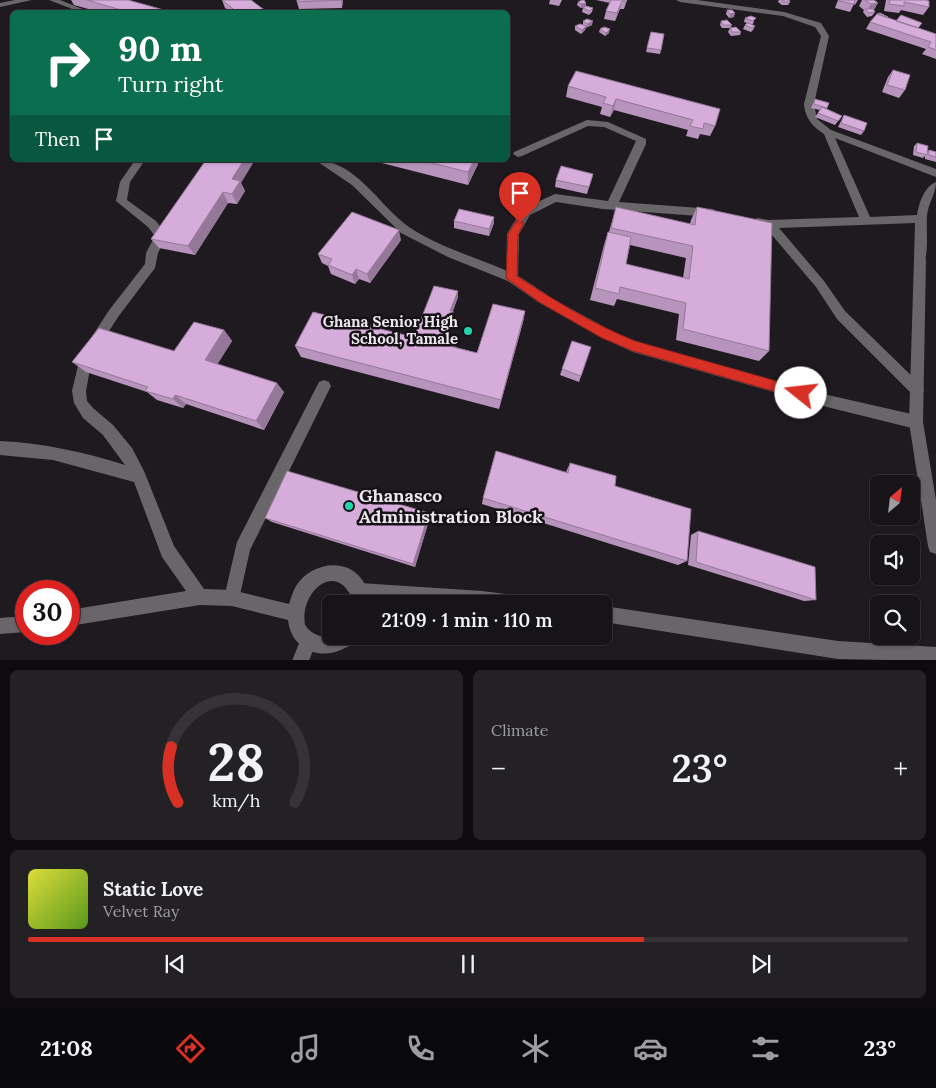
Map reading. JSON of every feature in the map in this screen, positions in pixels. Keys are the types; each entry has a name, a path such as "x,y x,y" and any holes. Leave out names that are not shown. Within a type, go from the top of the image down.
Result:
{"street":[{"path":"0,5 28,0"},
{"path":"53,0 80,10"},
{"path":"680,0 784,14 818,25 824,36 809,112 814,122 828,132 936,173"},
{"path":"518,154 587,123 605,124 637,135 641,139 641,144 612,205"},
{"path":"828,132 840,167 856,194 866,221"},
{"path":"139,162 125,182 121,201 152,224 161,235 152,252 151,265 114,313 86,357 79,391 81,403 88,413 108,430 128,454 139,476 168,551 200,597"},
{"path":"323,162 356,182 405,230 452,254 512,278 542,298 606,334 633,346 819,399 916,422"},
{"path":"936,186 929,191 922,219 916,422 936,546"},
{"path":"512,278 513,234 526,212 555,198 721,214"},
{"path":"745,219 769,224 922,219"},
{"path":"769,224 820,284 842,315 917,390"},
{"path":"232,598 243,548 324,386"},
{"path":"0,448 29,448 71,455 139,476"},
{"path":"334,645 328,647 318,646 308,642 296,625 296,603 302,591 309,582 328,572 347,576 355,582 360,595"},
{"path":"80,616 200,597 232,598 295,614"},
{"path":"612,615 838,650 936,656"},
{"path":"0,626 15,625"},
{"path":"300,660 308,642"}],"building":[{"path":"87,0 128,0 164,10 121,10"},
{"path":"222,0 251,0 264,10 234,10"},
{"path":"297,0 341,0 297,2"},
{"path":"582,0 586,3 581,4 578,2"},
{"path":"611,0 627,0 626,2 622,1 617,13 606,11"},
{"path":"839,0 855,0 854,4"},
{"path":"865,0 874,0 878,3 871,4"},
{"path":"890,0 926,0 929,1 929,7 904,2 904,6 889,4"},
{"path":"586,6 593,8 590,11 583,8"},
{"path":"865,9 873,9 875,12 869,13"},
{"path":"727,10 732,10 735,13 730,14"},
{"path":"877,14 936,34 936,50 928,47 931,42 870,22"},
{"path":"901,15 922,23 918,28 896,21"},
{"path":"751,16 756,18 753,21 745,18"},
{"path":"587,19 593,21 587,24 583,21"},
{"path":"727,20 732,25 723,25 721,21"},
{"path":"748,23 755,26 752,28 745,25"},
{"path":"580,24 586,26 582,30 575,26"},
{"path":"604,27 610,29 606,33 600,29"},
{"path":"736,27 741,32 732,32 730,28"},
{"path":"651,32 664,34 661,50 647,48"},
{"path":"893,70 910,75 905,90 887,85"},
{"path":"576,71 720,109 715,126 704,123 703,129 690,126 693,120 616,99 613,106 603,103 606,97 568,86"},
{"path":"815,99 829,103 827,108 814,104"},
{"path":"822,107 842,116 838,121 818,113"},
{"path":"844,115 867,123 864,131 841,123"},
{"path":"917,143 928,146 927,155 916,152"},
{"path":"929,150 936,152 936,157 929,155"},
{"path":"205,162 243,162 232,179 240,181 232,194 223,192 188,246 151,239"},
{"path":"428,162 473,162 468,172"},
{"path":"561,166 593,174 589,187 556,180"},
{"path":"616,207 695,225 697,207 772,223 769,351 683,329 686,303 620,287 619,294 595,288 608,232 631,237 626,264 689,279 693,246 611,228"},
{"path":"459,209 494,217 489,229 454,221"},
{"path":"352,212 399,230 367,274 356,269 352,275 328,265 332,259 318,254"},
{"path":"434,286 458,291 450,311 453,311 444,336 456,339 453,347 414,337"},
{"path":"493,304 525,311 501,400 295,346 313,312 477,353"},
{"path":"194,322 224,330 205,360 277,383 256,421 175,395 173,399 145,391 148,387 72,362 99,328 174,351"},
{"path":"572,341 591,347 581,376 562,369"},
{"path":"496,451 568,473 570,463 616,476 615,486 691,509 687,561 483,498"},
{"path":"287,471 429,513 413,564 265,518"},
{"path":"698,531 815,567 816,600 696,562"}],"place":[{"name":"Ghana Senior High School, Tamale","path":"468,331"},
{"name":"Ghanasco Administration Block","path":"349,506"}],"route":[{"path":"520,223 513,234 512,278 565,312 633,346 801,393"}]}
